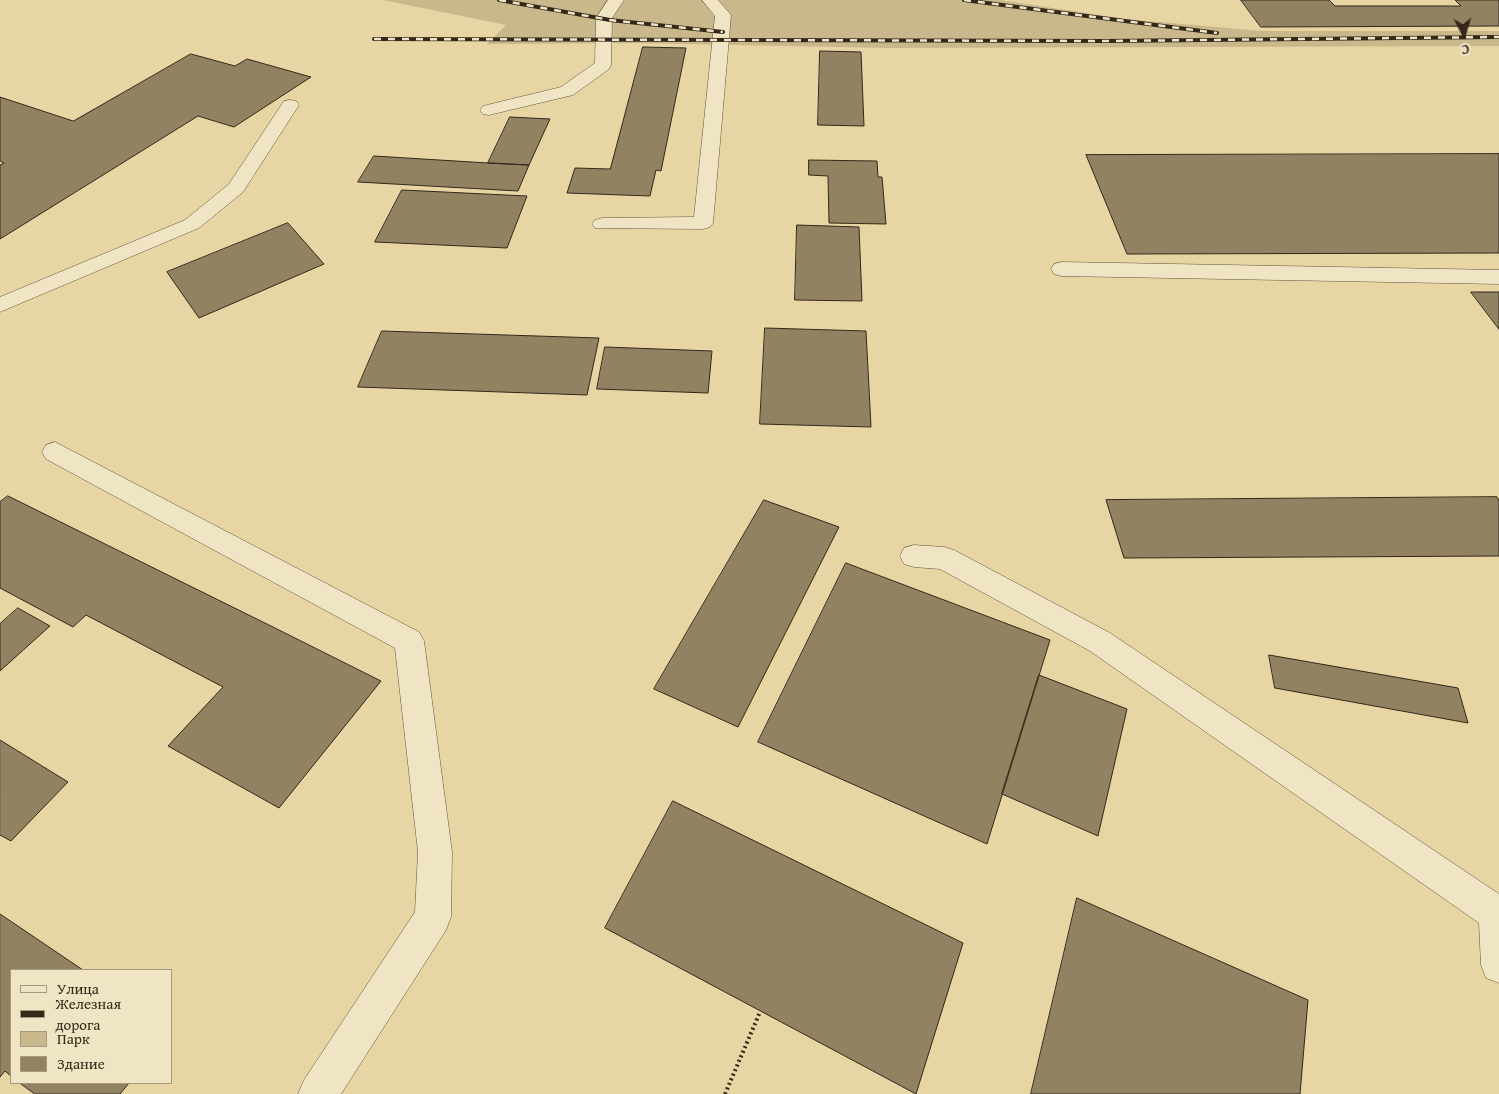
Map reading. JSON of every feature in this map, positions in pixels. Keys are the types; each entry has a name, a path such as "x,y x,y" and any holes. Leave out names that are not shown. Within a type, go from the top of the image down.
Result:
{"lane":[{"path":"489,110 567,91 602,65 604,18 616,0"},
{"path":"602,224 702,223 723,15 710,0"},
{"path":"0,305 192,224 236,188 290,105"},
{"path":"1062,269 1499,277"},
{"path":"55,452 409,641 435,852 433,917 318,1094"},
{"path":"914,556 944,558 1100,642 1497,914 1499,965"}],"path":[{"path":"725,1094 760,1012"}],"green space":[{"path":"383,0 1000,0 1125,19 1262,31 1499,31 1499,46 887,48 637,43 487,44 506,25"}],"building":[{"path":"1241,0 1329,0 1335,6 1461,6 1455,0 1499,0 1499,26 1261,27"},
{"path":"643,47 686,48 661,171 656,170 650,196 567,193 575,168 610,169"},
{"path":"820,51 861,52 864,126 818,125"},
{"path":"191,54 235,66 247,59 311,77 234,127 198,116 0,239 0,165 4,163 0,161 0,97 73,121"},
{"path":"510,117 550,119 529,165 488,163"},
{"path":"1499,154 1499,253 1127,254 1086,155"},
{"path":"374,156 529,165 518,191 358,182"},
{"path":"809,160 877,161 878,177 882,177 886,224 829,223 828,176 809,175"},
{"path":"402,190 527,196 507,248 375,242"},
{"path":"288,223 324,264 199,318 167,272"},
{"path":"797,225 859,227 862,301 795,300"},
{"path":"1471,292 1499,292 1499,329"},
{"path":"765,328 866,331 871,427 760,424"},
{"path":"382,331 599,338 587,395 358,387"},
{"path":"605,347 712,351 708,393 597,389"},
{"path":"8,496 381,681 279,808 168,746 223,687 86,615 73,627 0,588 0,502"},
{"path":"1497,497 1499,501 1499,556 1124,558 1106,500"},
{"path":"764,500 839,527 738,727 654,689"},
{"path":"846,563 1050,640 987,844 758,742"},
{"path":"18,608 50,626 0,671 0,624"},
{"path":"1269,655 1458,688 1468,723 1275,688"},
{"path":"1039,675 1127,709 1098,836 1002,794"},
{"path":"0,740 68,782 11,841 0,835"},
{"path":"673,801 963,943 916,1094 605,928"},
{"path":"1077,898 1308,1000 1300,1094 1031,1094"},
{"path":"0,914 82,969 10,969 10,1075 5,1071 0,1077"},
{"path":"21,1084 128,1084 120,1094 35,1094"}],"railway":[{"path":"499,0 610,20 723,32"},
{"path":"964,0 1217,33"},
{"path":"374,39 1106,41 1499,37"}]}
